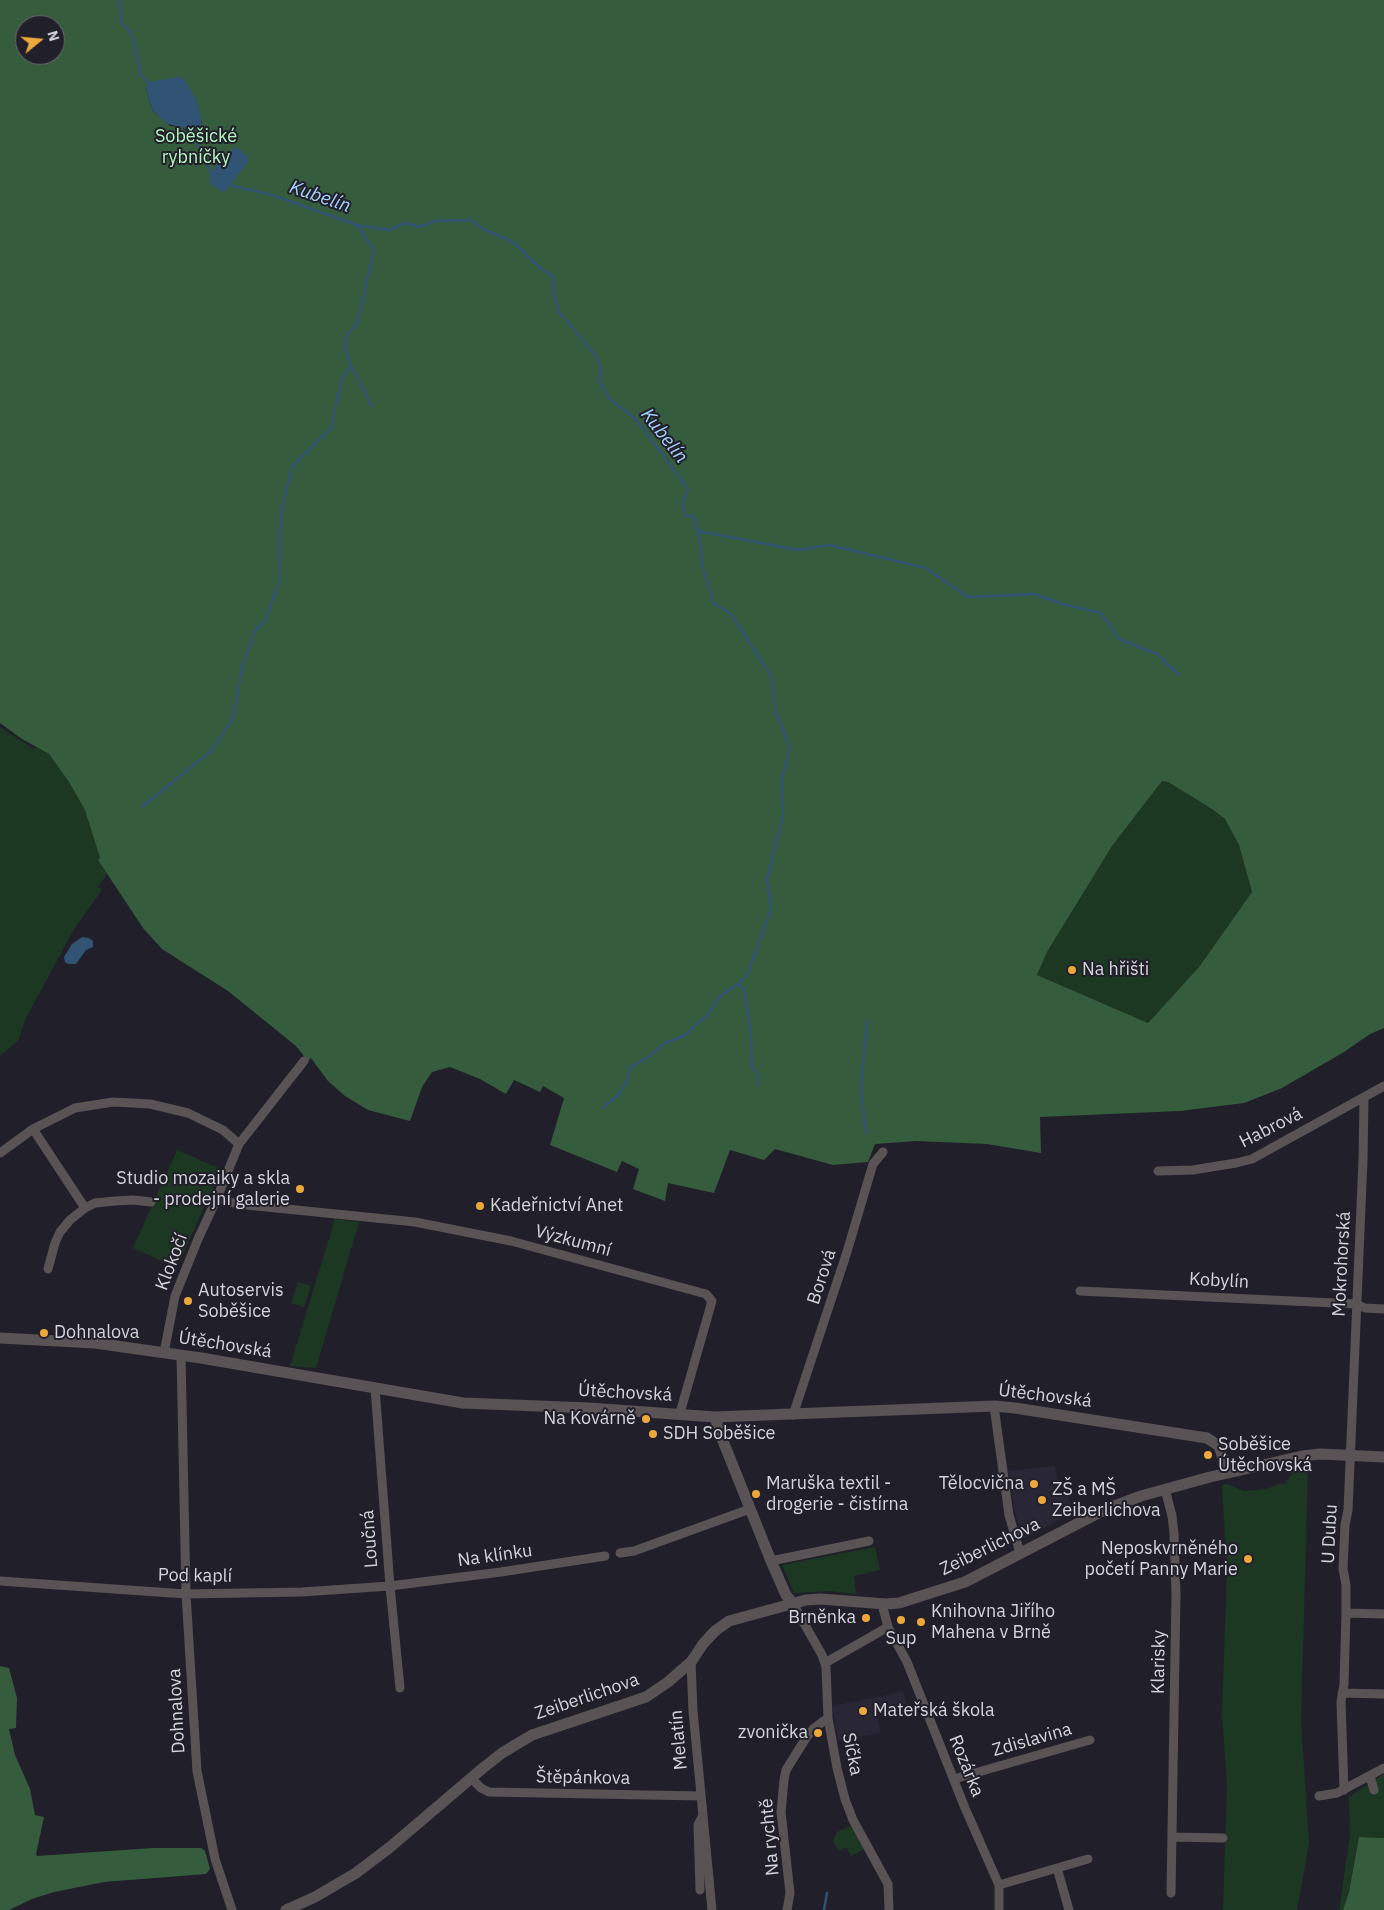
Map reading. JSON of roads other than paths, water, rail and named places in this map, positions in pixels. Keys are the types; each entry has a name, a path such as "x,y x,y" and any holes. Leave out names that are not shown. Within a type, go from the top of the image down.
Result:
{"street":[{"name":"Klokočí","path":"164,1353 175,1296 239,1144 304,1061"},
{"path":"1364,1097 1384,1086"},
{"name":"Habrová","path":"1158,1171 1193,1170 1252,1159 1364,1097"},
{"name":"Mokrohorská","path":"1349,1456 1363,1160 1364,1097"},
{"path":"0,1152 33,1129 75,1108 114,1102 150,1104 188,1113 223,1130 239,1144"},
{"path":"33,1129 85,1208"},
{"name":"Borová","path":"793,1415 846,1256 873,1164 883,1152"},
{"name":"Výzkumní","path":"217,1198 237,1204 415,1222 511,1241 706,1294 712,1301 680,1413"},
{"path":"48,1269 54,1243 60,1232 70,1220 85,1208 95,1204 115,1201 151,1202"},
{"name":"Kobylín","path":"1080,1290 1356,1304 1365,1308 1384,1309"},
{"name":"Útěchovská","path":"0,1338 95,1342 463,1402 680,1413 715,1417 994,1406 1015,1408 1207,1438 1219,1446 1228,1473"},
{"name":"Dohnalova","path":"181,1355 186,1594 197,1771 215,1859 232,1910"},
{"name":"Loučná","path":"375,1388 400,1688"},
{"path":"994,1406 1009,1515 1020,1553"},
{"path":"715,1417 771,1562 786,1595 792,1602"},
{"name":"Zeiberlichova","path":"286,1910 326,1891 367,1865 502,1753 532,1735 646,1697 668,1682 691,1662 703,1644 715,1631 729,1621 792,1602 820,1599 882,1604 900,1602 965,1582 1104,1510 1165,1489 1228,1473 1311,1454 1384,1458"},
{"name":"U Dubu","path":"1344,1790 1341,1702 1344,1684 1346,1585 1343,1569 1345,1525 1348,1510 1349,1456"},
{"name":"Klarisky","path":"1165,1489 1169,1501 1174,1533 1176,1594 1171,1893"},
{"path":"620,1553 634,1551 750,1509"},
{"path":"771,1562 869,1542"},
{"name":"Na klínku","path":"390,1586 605,1556"},
{"name":"Pod kaplí","path":"0,1581 186,1594 302,1592 390,1586"},
{"name":"Síčka","path":"792,1602 819,1646 825,1663 828,1718 836,1768 844,1799 853,1820 888,1884 889,1910"},
{"name":"Rozárka","path":"882,1604 888,1627 907,1662 999,1885 1000,1910"},
{"path":"1346,1613 1384,1614"},
{"path":"825,1663 888,1627"},
{"name":"Melatín","path":"691,1662 692,1711 712,1910"},
{"path":"1342,1693 1384,1694"},
{"name":"Na rychtě","path":"787,1910 790,1893 782,1812 786,1770 813,1729 828,1718"},
{"name":"Zdislavina","path":"954,1779 1090,1740"},
{"path":"1319,1796 1334,1795 1384,1768"},
{"path":"1370,1776 1374,1790"},
{"name":"Štěpánkova","path":"471,1778 481,1788 489,1792 700,1796"},
{"name":"Melatín","path":"700,1890 698,1825 703,1815"},
{"path":"1172,1837 1224,1838"},
{"path":"999,1885 1088,1859"},
{"path":"1057,1868 1069,1910"}],"water":[{"path":"179,77 184,79 195,97 201,116 202,126 191,132 181,127 167,124 153,111 147,93 146,86 148,82"},
{"path":"237,147 247,156 248,162 224,193 210,183 210,176 228,152"},
{"path":"82,937 93,941 93,947 86,950 76,964 68,964 65,962 64,957 72,944"}],"waterway":[{"name":"Kubelín","path":"120,0 121,22 130,32 134,41 141,76 151,85"},
{"name":"Kubelín","path":"191,131 212,176"},
{"name":"Kubelín","path":"227,185 269,194 357,225 389,230 405,223 420,227 435,221 471,220 483,229 513,242 540,268 553,276 554,294 559,312 595,355 601,367 600,382 610,399 636,419 688,489 682,505 686,516 694,516 698,531 798,550 829,545 926,568 968,597 1035,594 1062,604 1101,613 1119,639 1157,654 1179,675"},
{"path":"142,807 211,751 233,718 242,667 255,631 265,621 279,582 281,513 292,467 331,428 342,378 351,366 345,347 347,335 357,323 374,250 357,225"},
{"path":"351,366 372,406"},
{"path":"603,1108 619,1094 626,1084 630,1067 646,1059 665,1043 684,1036 708,1014 719,997 738,984 747,975 771,910 767,879 783,816 782,778 790,748 775,710 772,677 730,613 713,603 703,567 698,531"},
{"path":"738,984 744,989 751,1036 752,1067 759,1075 757,1086"},
{"path":"866,1133 861,1088 867,1021"},
{"path":"824,1910 827,1893"}],"place":[{"name":"Na hřišti","path":"1072,970"},
{"name":"Studio mozaiky a skla - prodejní galerie","path":"300,1189"},
{"name":"Kadeřnictví Anet","path":"480,1206"},
{"name":"Autoservis Soběšice","path":"188,1301"},
{"name":"Dohnalova","path":"44,1333"},
{"name":"Na Kovárně","path":"646,1419"},
{"name":"SDH Soběšice","path":"653,1434"},
{"name":"Soběšice Útěchovská","path":"1208,1455"},
{"name":"Tělocvična","path":"1034,1484"},
{"name":"Maruška textil - drogerie - čistírna","path":"756,1494"},
{"name":"ZŠ a MŠ Zeiberlichova","path":"1042,1500"},
{"name":"Neposkvrněného početí Panny Marie","path":"1248,1559"},
{"name":"Brněnka","path":"866,1618"},
{"name":"Sup","path":"901,1620"},
{"name":"Knihovna Jiřího Mahena v Brně","path":"921,1622"},
{"name":"Mateřská škola","path":"863,1711"},
{"name":"zvonička","path":"818,1733"}],"park label":[{"name":"Soběšické rybníčky","path":"196,147"}]}
